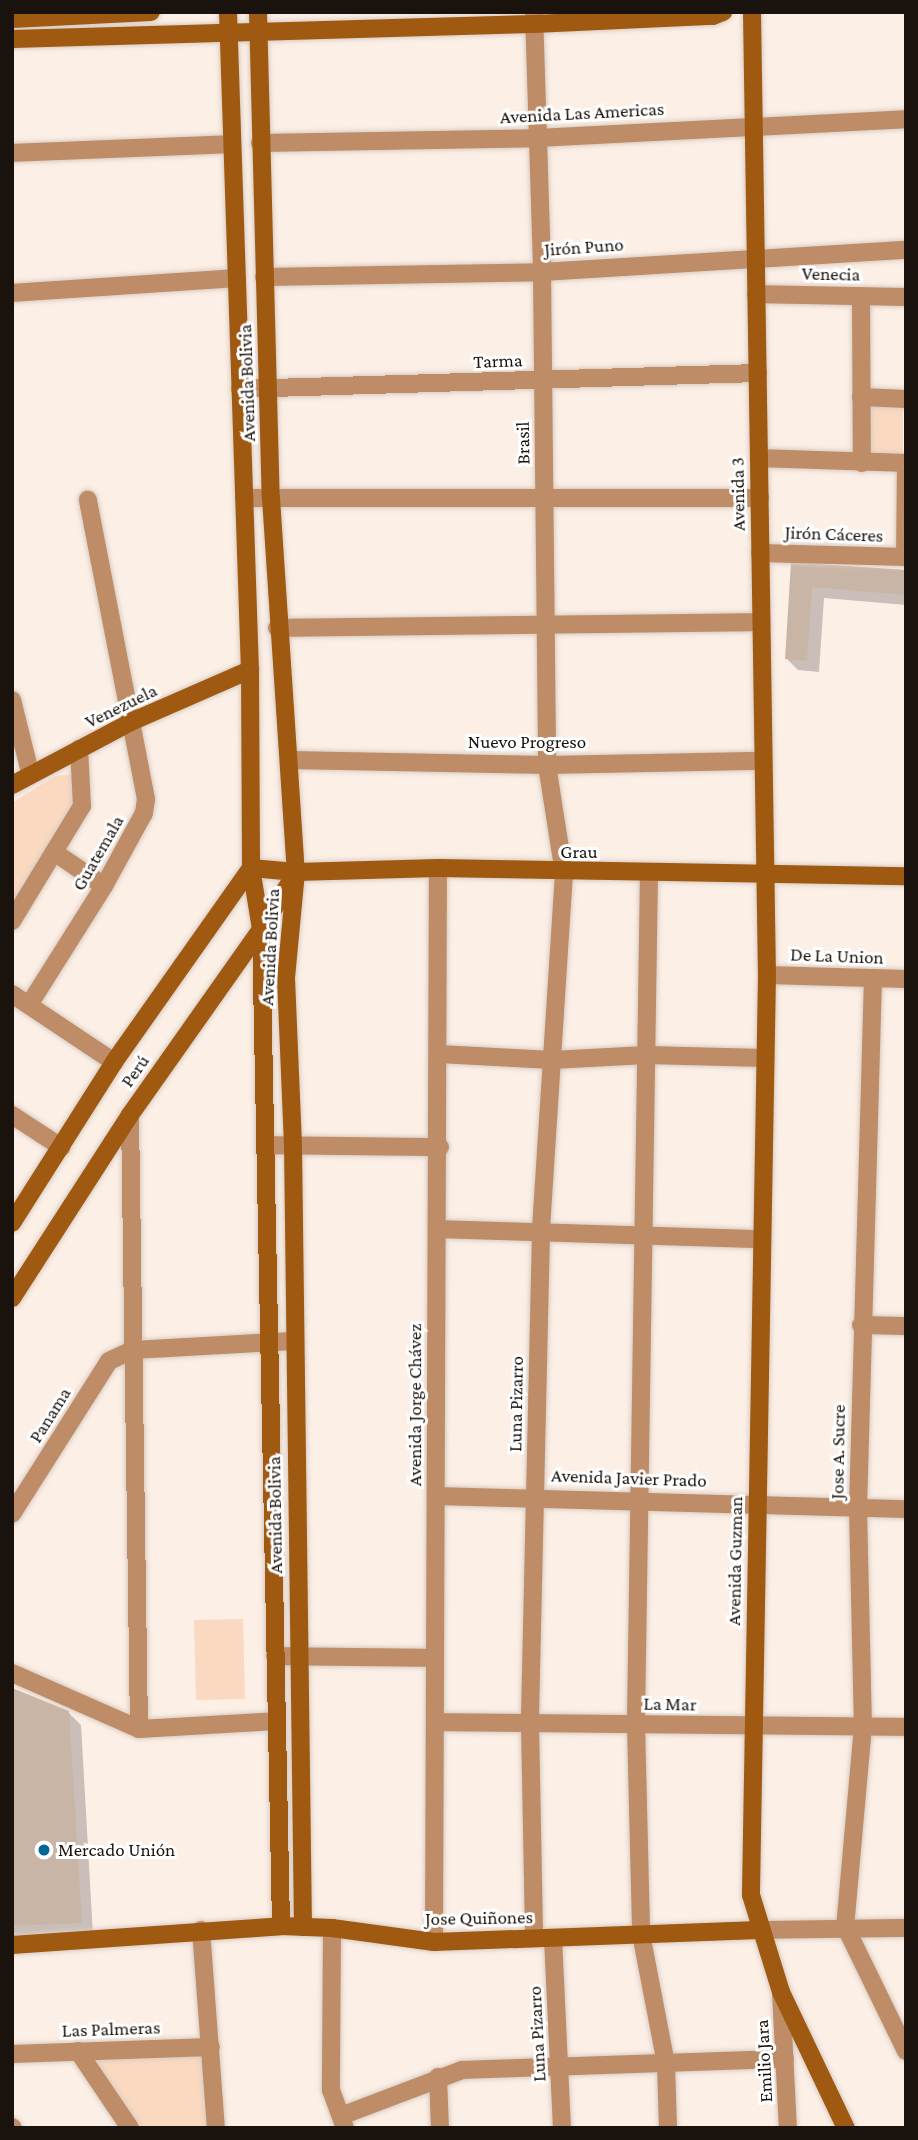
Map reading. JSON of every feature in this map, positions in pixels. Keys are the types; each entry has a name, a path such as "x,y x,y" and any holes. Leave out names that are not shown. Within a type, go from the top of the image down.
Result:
{"street":[{"path":"12,19 151,12"},
{"name":"Avenida Bolivia","path":"228,12 250,670 251,868 261,929 281,1926"},
{"path":"12,39 229,31 259,21 713,16 723,12"},
{"name":"Avenida 3","path":"752,12 767,975"},
{"name":"Brasil","path":"534,18 542,272 547,765 564,873"},
{"name":"Avenida Bolivia","path":"259,21 271,498 277,628 296,872 286,978 293,1145 293,1341 303,1927"},
{"name":"Avenida Las Americas","path":"260,144 537,138 906,119"},
{"path":"12,153 232,144"},
{"name":"Jirón Puno","path":"264,277 542,272 756,256 906,250"},
{"path":"12,293 237,278"},
{"name":"Venecia","path":"756,294 906,297"},
{"path":"861,296 862,463"},
{"name":"Tarma","path":"240,389 758,373"},
{"path":"861,397 906,399"},
{"path":"759,458 906,463 905,557"},
{"path":"244,498 760,498"},
{"name":"Guatemala","path":"29,1005 104,886 144,813 131,722 88,500"},
{"name":"Jirón Cáceres","path":"760,553 905,557"},
{"path":"277,628 761,622"},
{"name":"Venezuela","path":"12,785 30,772 131,722 250,670"},
{"path":"12,700 30,772"},
{"path":"12,921 83,800 79,749"},
{"name":"Nuevo Progreso","path":"289,760 547,765 764,761"},
{"path":"54,852 104,886"},
{"name":"Grau","path":"251,868 296,872 438,868 564,873 765,871 906,876"},
{"name":"Perú","path":"12,1223 114,1062 251,868"},
{"name":"Avenida Jorge Chávez","path":"434,1942 437,1229 440,1147 438,868"},
{"name":"Perú","path":"12,1298 130,1115 261,929 296,872"},
{"name":"Luna Pizarro","path":"534,1937 530,1724 541,1232 564,873"},
{"path":"649,873 636,1724 641,1934 666,2064 668,2128"},
{"name":"De La Union","path":"767,975 906,979"},
{"name":"Avenida Guzman","path":"767,975 751,1895 759,1930 781,1992 846,2128"},
{"name":"Jose A. Sucre","path":"845,1926 863,1726 858,1508 861,1325 873,978"},
{"path":"12,994 114,1062"},
{"path":"439,1054 552,1060 646,1055 765,1058"},
{"path":"12,1115 61,1146"},
{"path":"130,1115 139,1728"},
{"path":"266,1145 440,1147"},
{"path":"437,1229 761,1240"},
{"path":"861,1325 906,1326"},
{"path":"133,1350 293,1341"},
{"name":"Panama","path":"12,1514 109,1361 133,1350"},
{"name":"Avenida Javier Prado","path":"436,1496 757,1502 906,1509"},
{"path":"275,1656 435,1658"},
{"path":"12,1673 139,1728 276,1721"},
{"name":"La Mar","path":"435,1722 906,1727"},
{"name":"Jose Quiñones","path":"12,1945 281,1926 332,1928 434,1942 845,1926 906,1928"},
{"path":"845,1926 906,2051"},
{"path":"332,1928 331,2090 343,2122 438,2077 462,2070 559,2064 666,2064 785,2059"},
{"path":"201,1930 216,2128"},
{"name":"Luna Pizarro","path":"553,1938 562,2128"},
{"name":"Emilio Jara","path":"781,1992 788,2128"},
{"name":"Las Palmeras","path":"12,2054 211,2047"},
{"path":"78,2051 130,2128"},
{"path":"438,2077 440,2128"}],"shaded area":[{"path":"868,407 903,407 903,461 868,461"},
{"path":"72,774 79,808 12,913 12,803 55,776"},
{"path":"243,1619 245,1699 196,1700 194,1620"},
{"path":"204,2053 209,2128 139,2128 89,2057"}],"building":[{"path":"791,562 906,570 906,595 812,587 807,661 785,659"},
{"name":"Mercado Unión","path":"12,1688 69,1711 82,1923 12,1926"}],"place":[{"name":"Mercado Unión","path":"44,1850"}]}
